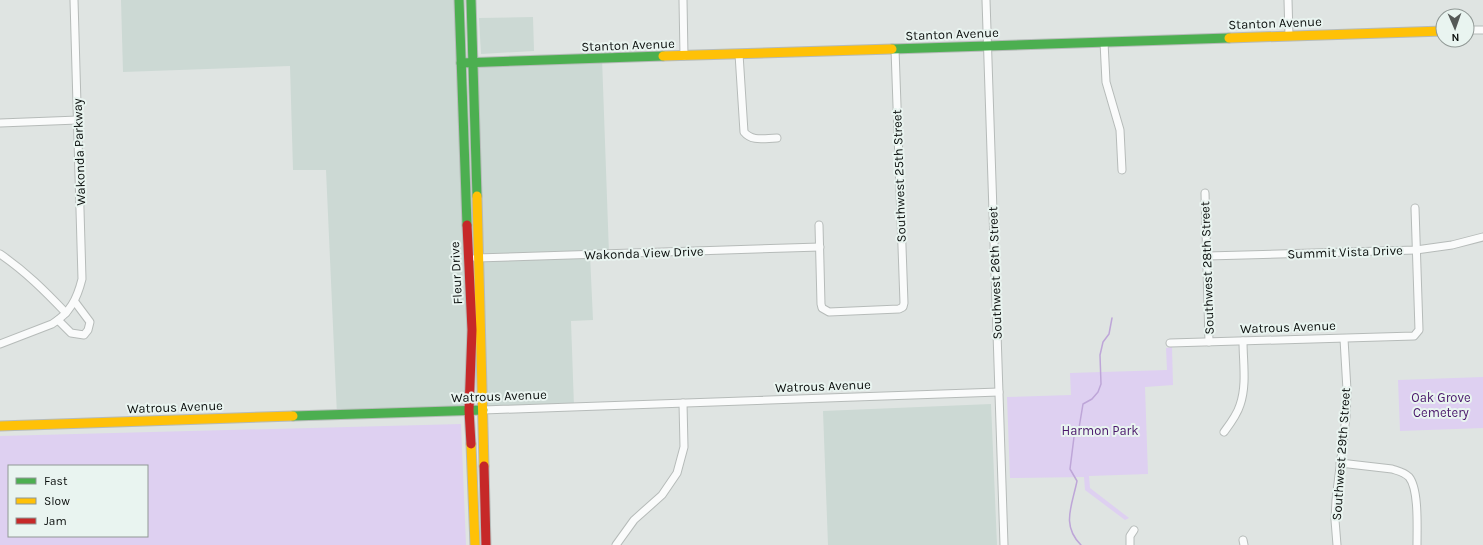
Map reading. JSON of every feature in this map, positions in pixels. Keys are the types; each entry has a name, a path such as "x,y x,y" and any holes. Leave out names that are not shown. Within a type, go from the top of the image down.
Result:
{"street":[{"name":"Wakonda Parkway","path":"0,344 52,324 66,313 79,293 82,279 74,0"},
{"name":"Fleur Drive","path":"460,0 468,258 472,330 470,410 476,545"},
{"name":"Fleur Drive","path":"471,0 486,545"},
{"path":"683,0 684,56"},
{"name":"Southwest 26th Street","path":"986,0 1004,545"},
{"path":"1288,0 1289,36"},
{"name":"Stanton Avenue","path":"461,63 1435,31"},
{"path":"1104,42 1106,82 1120,130 1122,170"},
{"name":"Southwest 25th Street","path":"820,246 822,308 829,312 899,309 903,307 895,49"},
{"path":"739,54 744,132 752,139 777,138"},
{"path":"0,123 78,120"},
{"name":"Southwest 28th Street","path":"1204,193 1209,342"},
{"path":"1415,208 1416,250"},
{"path":"819,225 820,246"},
{"name":"Summit Vista Drive","path":"1207,256 1416,250 1452,246 1483,237"},
{"name":"Wakonda View Drive","path":"468,258 820,246"},
{"name":"Watrous Avenue","path":"1170,343 1414,336 1419,330 1416,250"},
{"path":"0,254 18,266 37,282 66,313"},
{"path":"58,320 72,334 84,335 88,330 90,322 74,302"},
{"name":"Southwest 29th Street","path":"1337,545 1335,520 1336,500 1346,417 1347,390 1344,339"},
{"path":"1224,432 1235,417 1243,394 1243,341"},
{"name":"Watrous Avenue","path":"0,426 999,392"},
{"path":"616,545 634,520 662,495 677,473 684,447 683,403"},
{"path":"1340,463 1392,469 1405,474 1413,484 1416,494 1417,545"},
{"path":"1130,545 1130,536 1134,530"}],"shaded area":[{"path":"121,0 459,0 469,410 337,415 326,170 293,170 290,66 123,72"},
{"path":"533,17 534,51 481,54 479,18"},
{"path":"602,58 609,254 590,255 593,320 571,321 574,407 483,410 473,63"},
{"path":"991,404 997,545 828,545 823,411"}],"green space":[{"name":"Harmon Park","path":"1172,347 1173,385 1145,387 1148,474 1089,476 1090,488 1129,518 1125,520 1085,490 1084,477 1010,478 1007,397 1071,395 1070,373 1167,370 1166,348"},
{"name":"Oak Grove Cemetery","path":"1483,377 1483,428 1400,431 1398,380"},
{"path":"461,424 466,545 0,545 0,436"}],"waterway":[{"path":"1081,545 1075,538 1071,530 1070,523 1071,507 1077,481 1070,469 1074,437 1079,428 1083,404 1092,399 1098,392 1101,384 1100,355 1103,342 1109,334 1112,318"}],"traffic: fast":[{"path":"459,0 467,225"},
{"path":"471,0 477,196"},
{"path":"892,49 1229,38"},
{"path":"461,63 663,56"},
{"path":"293,416 483,410"}],"traffic: slow":[{"path":"1229,38 1435,31"},
{"path":"663,56 892,49"},
{"path":"477,196 484,466"},
{"path":"0,426 293,416"},
{"path":"471,444 475,545"}],"traffic: jam":[{"path":"467,225 472,330 469,410 471,444"},
{"path":"484,466 486,545"}]}
